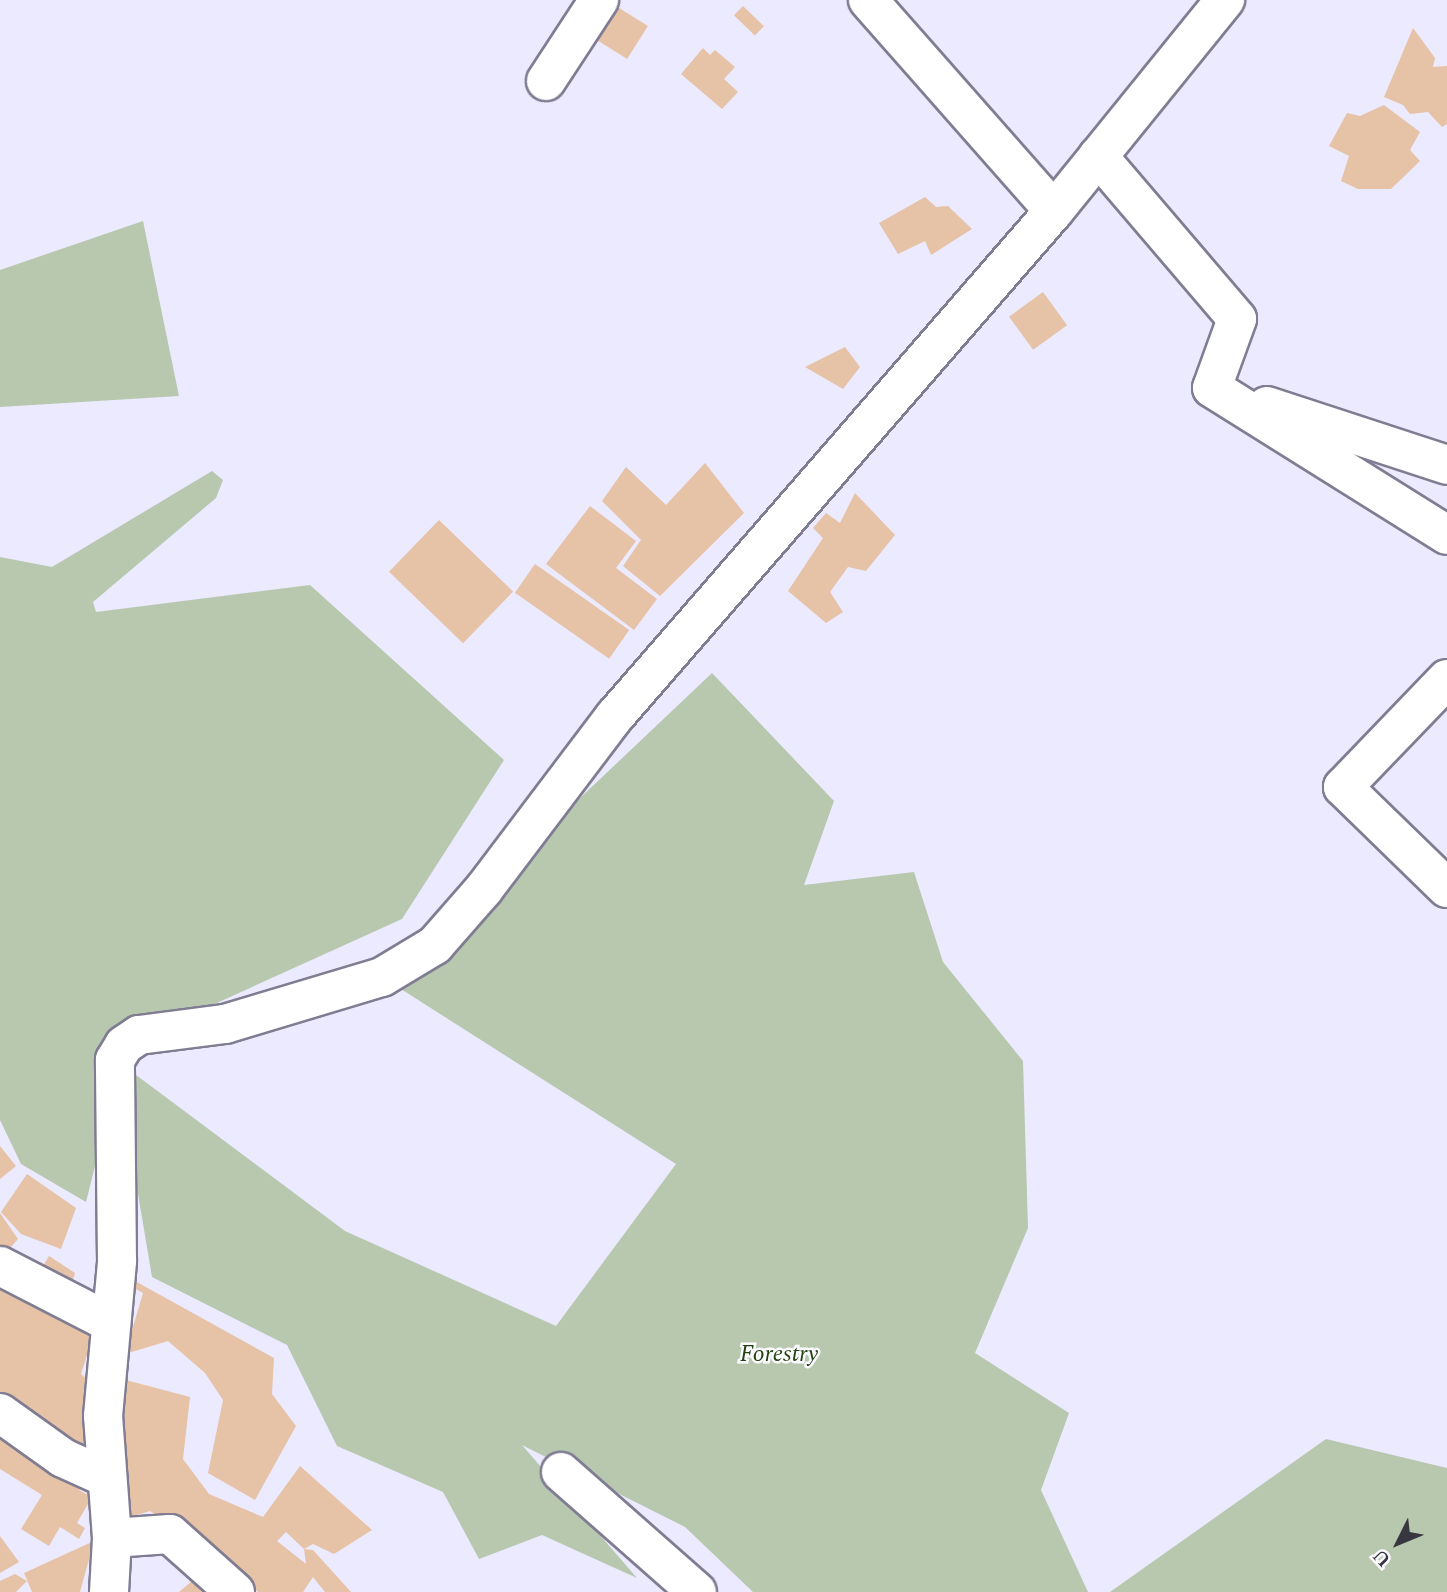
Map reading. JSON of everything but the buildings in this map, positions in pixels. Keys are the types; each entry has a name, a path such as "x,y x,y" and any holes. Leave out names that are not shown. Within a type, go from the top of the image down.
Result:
{"street":[{"path":"546,81 599,0"},
{"path":"868,0 1054,212"},
{"path":"109,1592 112,1538 105,1477 103,1416 117,1261 115,1060 124,1045 139,1035 225,1024 382,977 435,945 484,889 615,716 1054,212 1224,0"},
{"path":"1098,156 1237,319 1212,388"},
{"path":"1212,388 1447,465"},
{"path":"1212,388 1447,535"},
{"path":"1446,683 1343,788 1447,888"},
{"path":"0,1266 111,1323"},
{"path":"0,1413 63,1458 105,1477"},
{"path":"561,1472 697,1592"},
{"path":"112,1538 170,1534 235,1592"}],"green space":[{"path":"143,221 179,396 0,407 0,270"},
{"name":"Forestry","path":"212,471 223,480 216,498 93,602 96,612 310,585 504,760 402,919 124,1045 120,1063 345,1231 556,1326 676,1164 382,977 484,889 712,673 834,801 804,885 914,872 943,962 1023,1061 1028,1228 975,1353 1069,1413 1041,1490 1088,1592 753,1592 685,1527 522,1445 637,1578 542,1535 479,1559 443,1492 337,1446 287,1345 152,1277 118,1075 86,1202 21,1164 0,1120 0,557 52,567"},
{"path":"1326,1439 1447,1468 1447,1592 1110,1592"}]}
